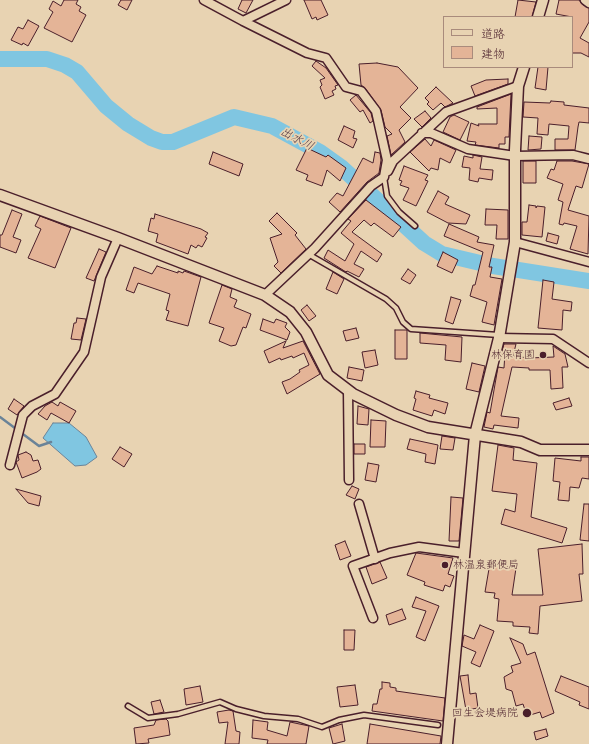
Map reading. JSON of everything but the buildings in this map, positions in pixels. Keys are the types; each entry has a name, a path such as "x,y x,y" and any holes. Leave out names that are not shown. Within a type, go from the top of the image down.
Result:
{"street":[{"path":"204,0 307,53 326,58 346,87 361,91 376,111 387,160 384,177"},
{"path":"244,21 286,0"},
{"path":"538,16 543,0"},
{"path":"585,0 589,3"},
{"path":"447,744 475,435 499,337 515,242 515,156 518,86 524,68"},
{"path":"264,295 308,254 371,186 384,177 393,161 446,112 518,86"},
{"path":"422,133 431,133 468,149 515,156 573,156 589,160"},
{"path":"0,196 118,238 264,295 290,312 306,332 328,375 348,390 396,415 428,427 521,442 540,450 589,450"},
{"path":"10,465 23,415 32,406 54,394 84,352 101,277 118,238"},
{"path":"515,242 589,262"},
{"path":"499,337 553,339 589,363"},
{"path":"348,390 349,480"},
{"path":"359,504 375,559"},
{"path":"374,618 353,566 419,547 464,553"}],"lane":[{"path":"384,177 386,196 399,212 415,226"},
{"path":"308,254 386,299 396,308 403,322 411,329 499,337"},
{"path":"128,706 148,718 178,714 220,702 236,709 264,716 298,719 322,727 339,720 364,715 438,725"}],"water":[{"path":"53,423 69,423 86,437 97,457 86,465 75,466 43,438"}],"waterway":[{"name":"出水川","path":"0,59 47,59 65,65 77,72 106,106 128,124 151,138 162,142 173,142 234,117 272,126 320,152 341,167 424,243 442,254 493,266 589,281"},
{"path":"0,417 39,446 51,442"}],"place":[{"name":"林保育園","path":"543,355"},
{"name":"林温泉郵便局","path":"445,565"},
{"name":"回生会堤病院","path":"527,713"}]}
